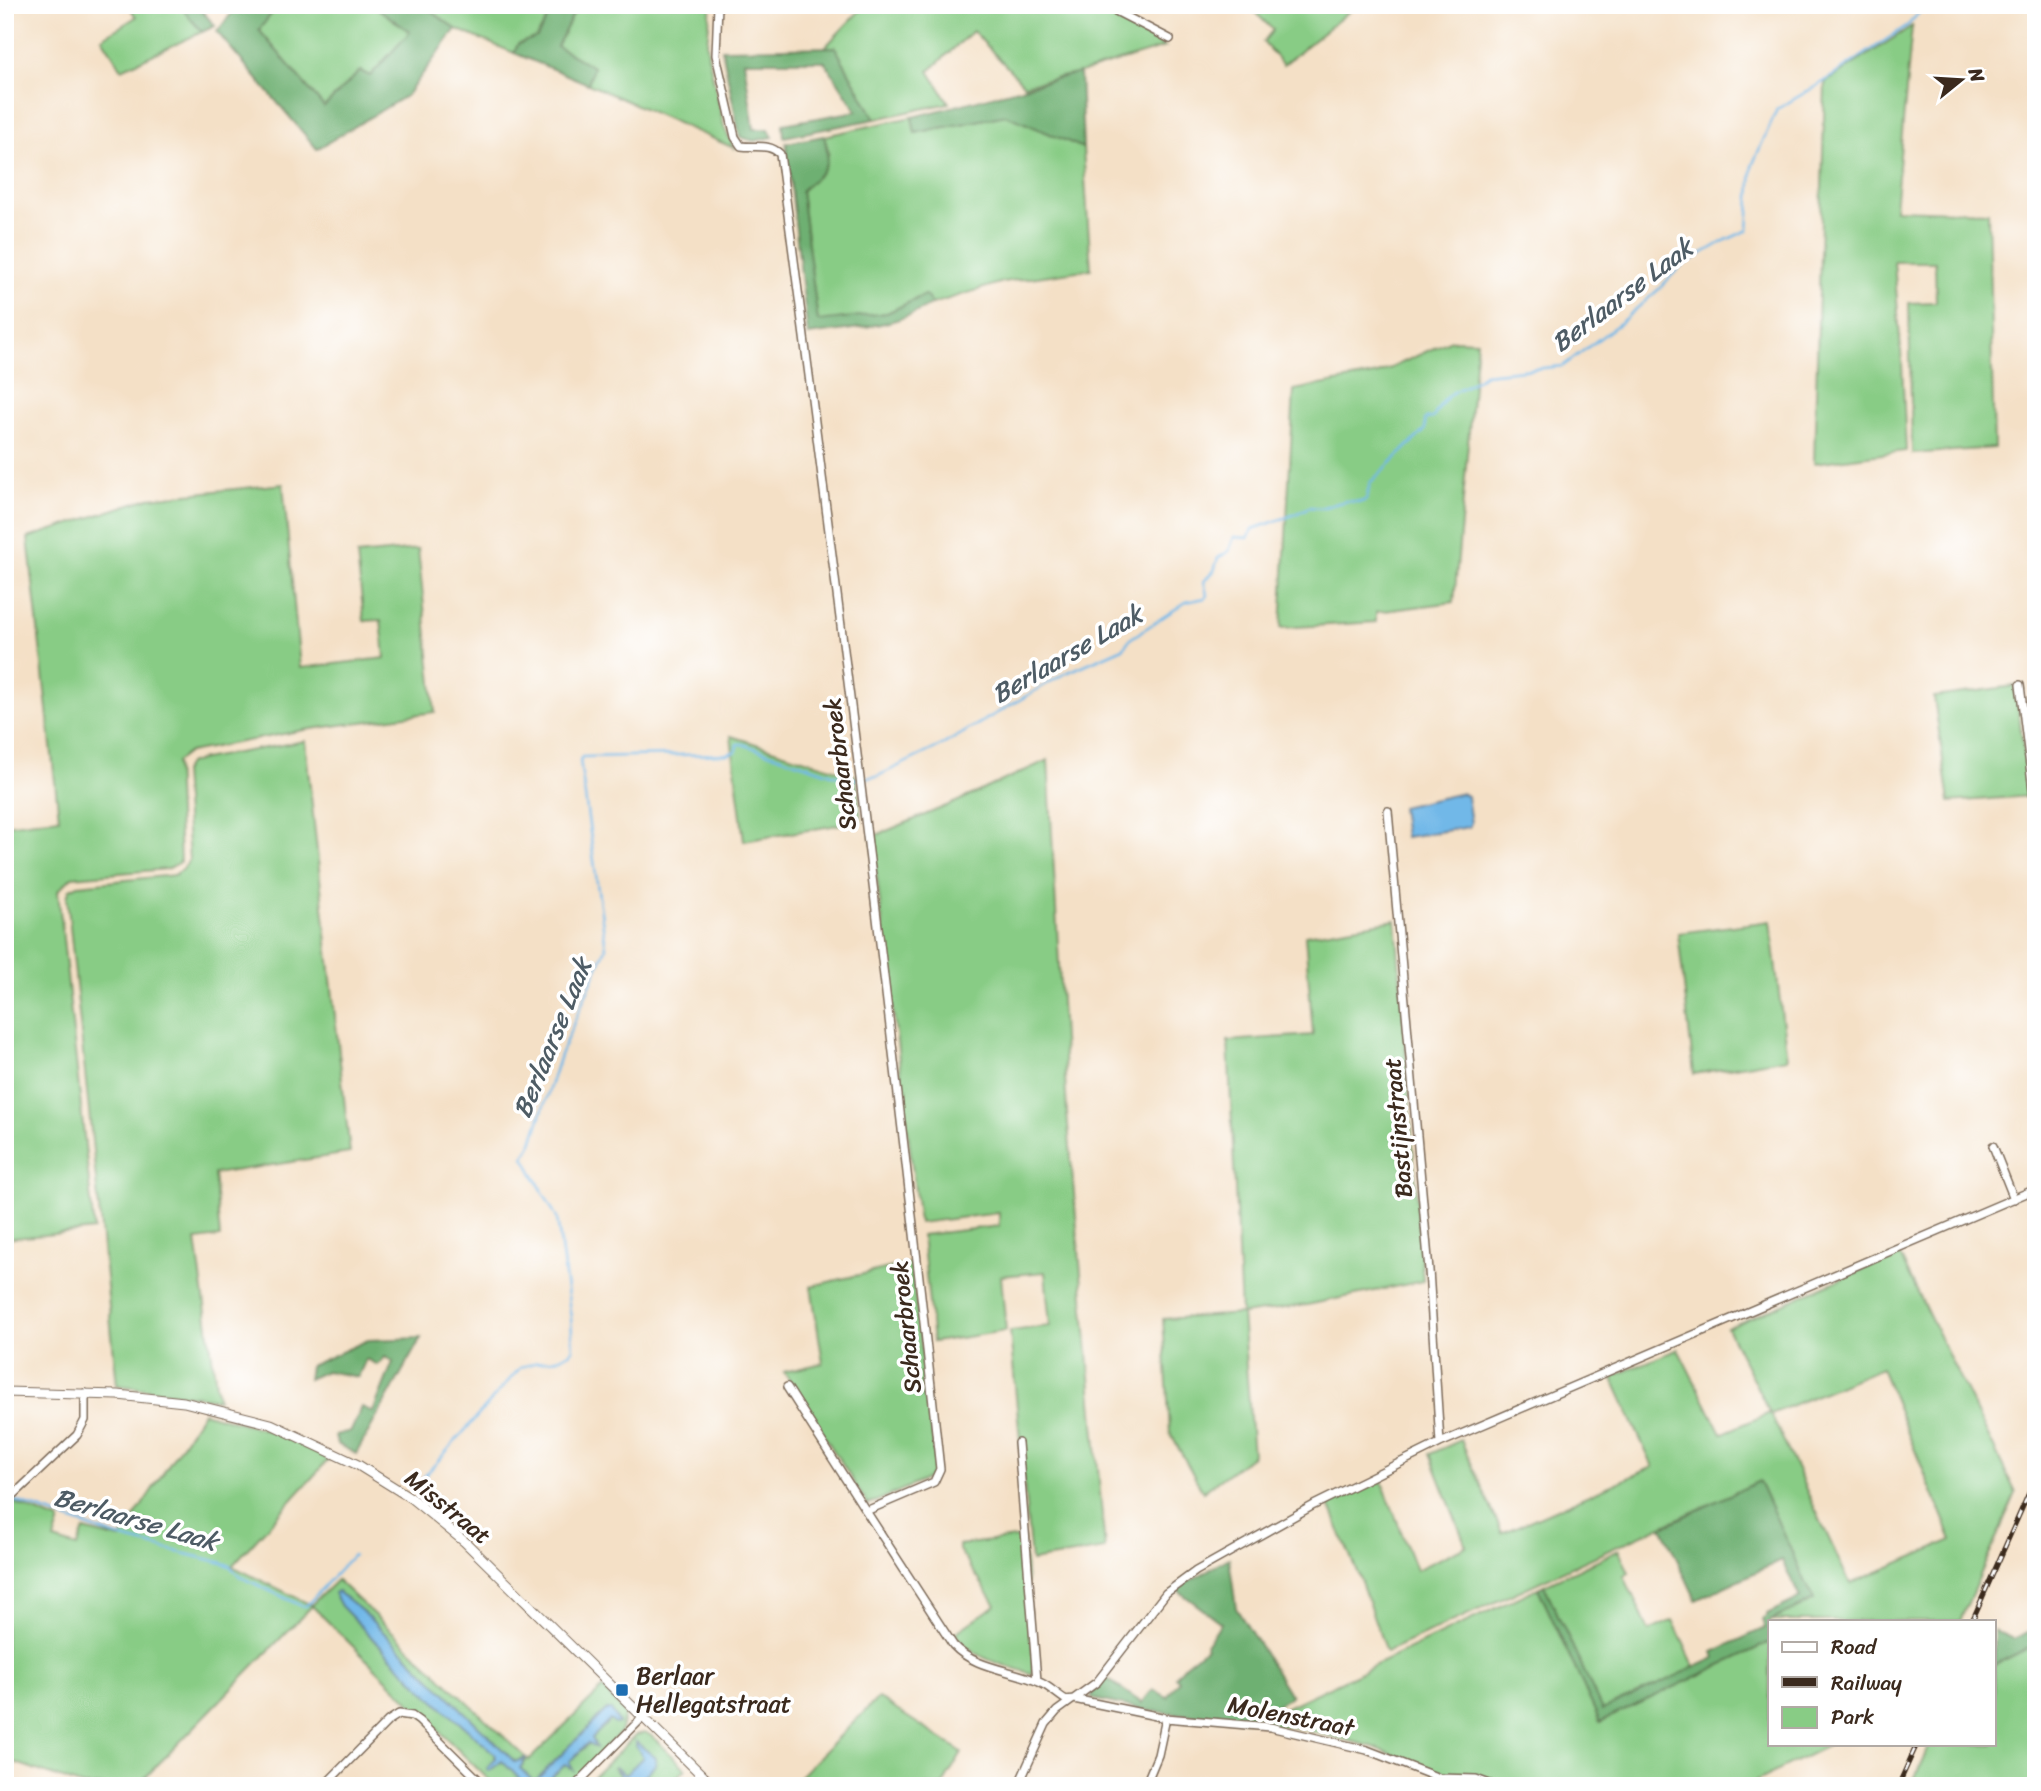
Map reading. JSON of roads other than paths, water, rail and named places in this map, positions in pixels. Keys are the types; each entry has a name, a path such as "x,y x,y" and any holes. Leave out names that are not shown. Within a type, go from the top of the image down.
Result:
{"street":[{"name":"Schaarbroek","path":"718,5 716,55 735,137 741,146 768,146 780,154 846,656 940,1469 934,1482 866,1511"},
{"path":"1104,5 1170,39"},
{"path":"2020,685 2036,815"},
{"name":"Bastijnstraat","path":"1388,811 1429,1270 1440,1443"},
{"path":"1993,1146 2014,1199"},
{"path":"1018,1786 1046,1724 1057,1711 1097,1682 1146,1616 1180,1581 1314,1505 1440,1443 2036,1189"},
{"path":"787,1387 961,1654 1037,1681 1066,1700 1074,1699"},
{"name":"Misstraat","path":"5,1392 153,1397 223,1410 271,1424 358,1465 411,1498 465,1542 713,1786"},
{"path":"5,1503 77,1435 85,1420 85,1393"},
{"path":"1018,1443 1037,1681"},
{"name":"Molenstraat","path":"1074,1699 1166,1717 1270,1727 1367,1750 1438,1778 1476,1779 1495,1786"},
{"path":"324,1786 392,1717 399,1714 412,1716 419,1721 485,1786"},
{"path":"575,1786 643,1717"},
{"path":"1145,1786 1158,1755 1166,1717"}],"water":[{"path":"1462,793 1467,796 1471,823 1469,827 1405,837 1401,807"},
{"path":"337,1591 363,1612 515,1762 526,1758 520,1768 534,1782 606,1710 611,1710 619,1723 615,1724 610,1720 592,1738 596,1747 588,1743 569,1762 573,1770 565,1765 541,1786 529,1786 525,1782 521,1786 515,1786 520,1779 502,1761 489,1771 487,1769 496,1758 495,1754 428,1695 341,1606 334,1593"},
{"path":"636,1742 656,1758 655,1765 634,1786 614,1786 622,1778 614,1766 625,1775 643,1757"}],"waterway":[{"name":"Berlaarse Laak","path":"864,778 878,776 944,744 1064,674 1123,648 1130,639 1186,602 1205,598 1207,595 1204,581 1214,571 1218,558 1229,551 1234,537 1248,538 1253,529 1309,507 1320,508 1346,501 1366,500 1370,483 1425,430 1425,419 1433,418 1451,393 1484,374 1563,366 1620,323 1681,266 1748,230 1752,166 1777,109 1825,81 1908,25 1926,5"},
{"name":"Berlaarse Laak","path":"415,1487 520,1368 561,1358 573,1350 557,1218 524,1157 532,1143 560,1055 606,948 580,760 582,757 728,754 736,751 737,744 742,744 847,779 858,779"},
{"name":"Berlaarse Laak","path":"5,1497 118,1537 223,1563 239,1576 302,1606 306,1606 353,1555"}],"railway":[{"path":"1972,1620 2036,1477"},
{"path":"1898,1786 1916,1746"}],"place":[{"name":"Berlaar Hellegatstraat","path":"622,1690"}]}
